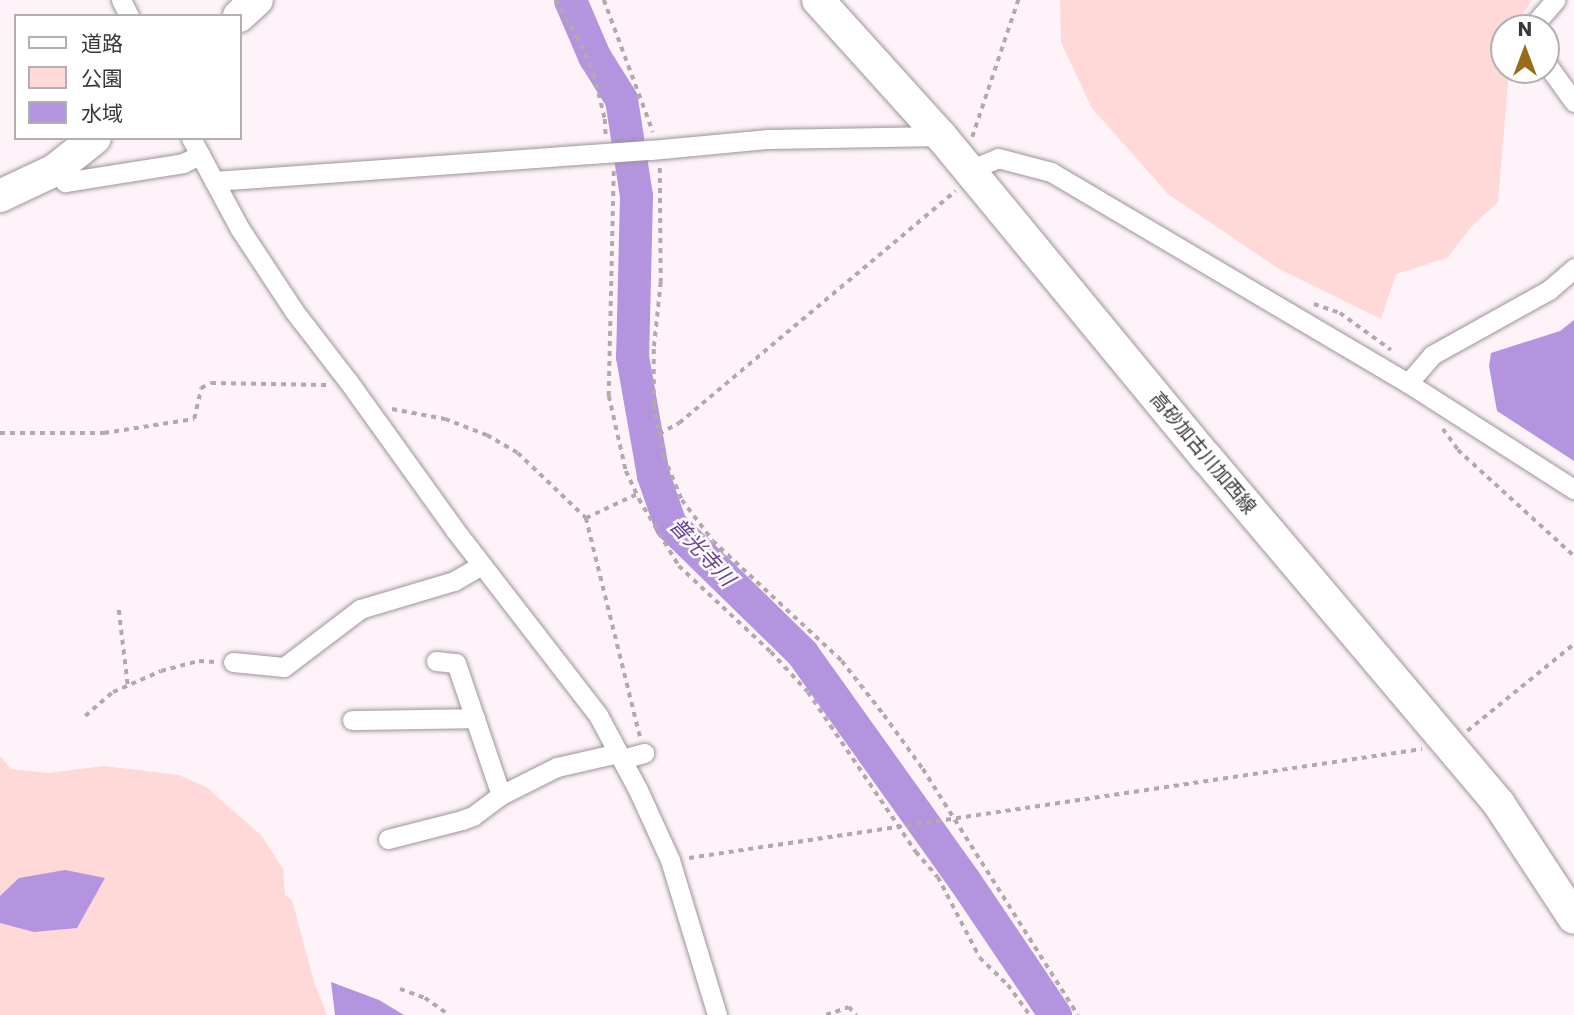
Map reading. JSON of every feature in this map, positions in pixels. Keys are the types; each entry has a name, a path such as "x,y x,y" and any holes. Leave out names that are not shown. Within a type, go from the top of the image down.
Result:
{"main road":[{"path":"241,14 257,0"},
{"name":"高砂加古川加西線","path":"818,0 960,159 1499,804 1574,918"},
{"path":"0,196 55,170 92,140"}],"street":[{"path":"1543,14 1555,0"},
{"path":"1560,81 1572,96"},
{"path":"214,181 655,150 768,139 960,159 998,158 1051,172 1408,383 1574,489"},
{"path":"55,170 65,182 183,163 195,146 240,229 294,311 482,565 598,715 670,860 714,1014"},
{"path":"1408,383 1432,355 1549,290 1574,268"},
{"path":"233,662 284,667 360,609 454,581 482,565"},
{"path":"436,662 456,663 501,794"},
{"path":"352,720 475,718"},
{"path":"388,839 473,816 501,794 558,767 645,753"}],"path":[{"path":"556,0 577,36 594,74 606,119 614,170 609,396 626,471 679,566 771,652 808,692 938,877 980,958 1008,985 1030,1015"},
{"path":"604,0 655,150 661,184 661,282 654,349 654,404 664,457 682,500 713,541 842,661 908,748 1078,1015"},
{"path":"659,434 679,423 960,159 970,142 1018,0"},
{"path":"0,432 104,433 194,419 201,388 211,383 322,386 348,381"},
{"path":"1433,399 1432,414 1458,450 1574,556"},
{"path":"370,411 379,407 410,411 445,419 487,435 518,453 586,518 645,753"},
{"path":"586,518 637,494"},
{"path":"119,610 128,686"},
{"path":"670,860 1449,745 1574,644"},
{"path":"85,716 113,692 162,671 199,661 233,662"},
{"path":"400,989 425,998 449,1015"},
{"path":"826,1015 849,1007 856,1015"}],"green space":[{"path":"1060,0 1532,0 1522,14 1490,14 1490,84 1508,84 1498,202 1472,226 1447,258 1396,274 1381,319 1279,269 1168,194 1091,107 1061,42"},
{"path":"0,756 11,769 48,773 104,766 179,775 206,787 261,835 283,869 285,895 292,900 314,982 327,1015 0,1015"}],"water":[{"path":"1574,320 1574,461 1497,411 1489,366 1491,353 1560,331"},
{"path":"65,870 105,878 77,928 34,932 0,923 0,896 19,878"},
{"path":"331,982 379,1000 404,1015 335,1015"}],"waterway":[{"name":"普光寺川","path":"570,0 594,56 621,99 636,196 632,356 653,475 670,524 802,653 964,880 1055,1015"}]}
